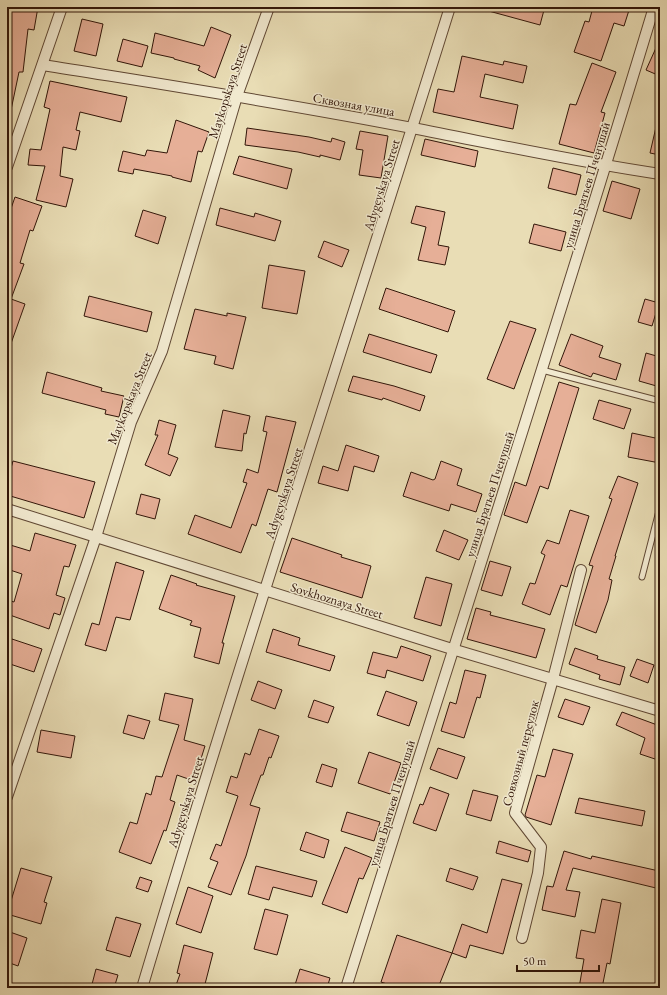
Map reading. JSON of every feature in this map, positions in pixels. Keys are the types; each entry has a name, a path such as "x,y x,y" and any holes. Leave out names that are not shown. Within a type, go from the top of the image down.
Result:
{"street":[{"path":"7,167 62,7"},
{"name":"Maykopskaya Street","path":"7,797 96,537 131,422 162,351 237,96 269,7"},
{"name":"Adygeyskaya Street","path":"142,988 265,591 413,128 450,7"},
{"name":"улица Братьев Пченушай","path":"346,988 452,649 542,370 654,7"},
{"name":"Сквозная улица","path":"43,65 237,96 413,128 606,166 660,174"},
{"name":"Sovkhoznaya Street","path":"7,509 452,649 660,711"},
{"name":"Совхозный переулок","path":"522,938 538,873 541,847 530,829 515,813 554,679 582,570"}],"lane":[{"path":"542,370 660,401"},
{"path":"642,578 660,507"}],"building":[{"path":"7,7 38,7 34,30 28,29 23,72 19,72 11,110 7,109"},
{"path":"485,7 534,7 544,10 540,25 485,10"},
{"path":"593,7 630,7 624,26 614,23 601,61 574,52 585,21 589,22"},
{"path":"82,19 103,24 96,56 74,51"},
{"path":"211,27 231,35 215,78 198,70 200,66 151,53 155,33 204,46"},
{"path":"123,39 148,46 142,67 117,61"},
{"path":"660,39 660,76 646,70"},
{"path":"462,56 503,65 504,61 527,66 523,83 485,74 480,97 518,105 513,129 433,112 438,89 454,92"},
{"path":"592,63 616,72 601,112 605,113 594,153 559,144 570,104 576,105"},
{"path":"50,81 127,97 121,122 80,112 76,130 80,131 76,150 63,147 60,176 73,179 66,207 36,200 45,166 28,165 30,149 41,150 50,109 44,107"},
{"path":"176,120 209,132 202,152 198,151 191,182 172,176 134,169 133,174 118,171 123,151 145,156 147,150 167,153"},
{"path":"656,127 660,127 660,155 650,153"},
{"path":"247,128 309,137 331,142 332,138 345,142 340,160 320,155 320,157 298,152 245,145"},
{"path":"360,131 388,136 381,178 359,175 363,150 356,149"},
{"path":"425,139 478,151 475,167 421,155"},
{"path":"239,156 292,169 287,189 233,174"},
{"path":"553,168 581,175 576,195 548,188"},
{"path":"612,181 640,189 631,219 603,211"},
{"path":"15,197 42,206 33,231 30,230 20,263 24,264 11,299 25,304 8,352 7,220"},
{"path":"416,206 445,212 438,245 449,247 445,265 418,260 426,227 411,223"},
{"path":"220,208 254,217 255,213 281,221 275,241 216,225"},
{"path":"143,210 166,217 158,244 135,236"},
{"path":"534,224 566,232 561,251 529,243"},
{"path":"324,241 349,250 342,267 318,257"},
{"path":"269,265 305,271 297,314 262,308"},
{"path":"386,288 455,311 448,332 379,309"},
{"path":"89,296 152,312 147,332 84,316"},
{"path":"645,299 659,303 652,326 638,322"},
{"path":"195,309 227,316 227,313 246,317 233,369 214,364 216,356 184,349"},
{"path":"510,321 536,329 514,389 487,379"},
{"path":"369,334 437,355 431,373 363,352"},
{"path":"571,334 603,346 599,357 621,364 616,380 593,373 591,377 559,365"},
{"path":"646,353 660,357 660,387 639,381"},
{"path":"47,372 102,388 101,391 124,396 119,417 105,414 106,410 42,393"},
{"path":"353,376 394,386 425,396 420,411 383,398 382,400 348,391"},
{"path":"559,382 579,388 548,489 540,486 527,523 504,515 515,482 526,486"},
{"path":"599,400 631,409 624,429 593,419"},
{"path":"223,410 250,416 246,434 244,433 242,451 215,447"},
{"path":"266,416 296,422 277,492 268,489 256,526 252,524 241,553 188,534 195,515 231,528 247,483 243,482 247,469 258,473 267,432 263,431"},
{"path":"159,420 176,425 168,454 178,458 170,476 145,465 158,435 155,435"},
{"path":"632,433 660,439 660,463 628,457"},
{"path":"346,445 379,456 374,472 354,466 348,491 318,483 323,466 338,471"},
{"path":"13,461 95,482 84,518 7,495 7,482"},
{"path":"441,461 462,469 457,485 482,494 476,512 451,504 449,511 403,496 411,472 433,480 435,479"},
{"path":"618,476 638,483 609,579 612,580 608,600 596,633 575,625 593,566 589,565 612,499 609,498"},
{"path":"141,494 160,499 155,519 136,514"},
{"path":"570,510 589,516 567,587 561,585 550,615 522,604 530,583 535,584 545,555 541,553 547,540 559,544"},
{"path":"444,530 468,540 459,560 436,551"},
{"path":"35,533 76,545 69,567 64,566 56,595 65,598 60,615 54,613 49,629 7,614 7,600 14,602 22,574 7,569 7,544 30,551"},
{"path":"292,538 342,555 341,557 371,566 362,598 280,572"},
{"path":"490,561 511,567 502,596 481,590"},
{"path":"116,562 144,571 130,620 116,617 106,651 85,645 92,623 99,625"},
{"path":"171,575 197,584 196,585 235,596 222,643 224,643 219,664 194,657 201,628 190,625 192,621 159,609"},
{"path":"426,577 452,584 441,626 414,618"},
{"path":"476,608 491,612 490,615 545,629 536,658 467,639"},
{"path":"273,629 300,638 298,645 335,656 330,671 266,652"},
{"path":"12,639 42,649 34,672 7,663 7,653"},
{"path":"401,646 431,656 423,681 387,670 385,678 367,673 373,652 397,658"},
{"path":"575,648 598,656 597,659 625,667 620,685 599,679 600,675 569,664"},
{"path":"637,659 654,665 648,683 630,676"},
{"path":"465,670 486,675 480,698 477,697 464,738 441,731 450,702 456,704"},
{"path":"258,681 282,690 275,709 251,700"},
{"path":"386,691 417,702 409,726 377,715"},
{"path":"165,693 193,699 184,740 205,746 194,781 177,775 170,800 175,802 166,831 164,830 151,864 119,852 130,822 137,824 146,793 151,795 156,776 162,777 179,725 159,720"},
{"path":"565,699 590,707 583,725 558,717"},
{"path":"314,700 334,707 328,723 308,717"},
{"path":"622,712 660,726 658,760 640,754 645,738 616,725"},
{"path":"128,715 150,721 144,739 123,733"},
{"path":"259,729 279,736 271,758 269,757 263,775 261,775 250,805 260,808 246,856 231,895 208,887 218,862 210,859 216,844 221,846 238,796 226,792 231,776 237,778 245,753 250,755"},
{"path":"41,730 75,736 71,758 37,752"},
{"path":"438,748 465,757 457,779 430,769"},
{"path":"553,749 573,754 551,825 526,817 525,815 537,775 545,777"},
{"path":"369,752 401,763 390,794 358,783"},
{"path":"322,764 337,769 332,787 316,782"},
{"path":"430,787 449,794 436,831 413,823 420,804 423,805"},
{"path":"473,790 498,796 491,821 466,814"},
{"path":"579,798 645,811 642,826 575,813"},
{"path":"347,812 380,822 374,841 341,831"},
{"path":"306,832 329,840 324,858 300,850"},
{"path":"499,841 531,851 528,862 496,853"},
{"path":"345,847 372,858 363,879 359,878 347,913 322,904"},
{"path":"564,851 591,859 592,856 659,871 656,888 573,868 566,890 580,892 575,917 542,910 547,886 553,887"},
{"path":"256,866 317,881 312,897 273,887 269,900 248,894"},
{"path":"21,868 52,877 44,902 47,903 41,924 7,914"},
{"path":"450,868 478,877 473,890 446,881"},
{"path":"140,877 152,881 148,892 136,888"},
{"path":"502,879 522,884 503,954 470,945 466,958 452,953 462,924 487,933"},
{"path":"188,887 213,896 201,933 176,924"},
{"path":"602,899 621,903 610,964 607,963 602,988 579,988 584,959 576,958 581,930 595,933"},
{"path":"265,909 288,915 277,955 254,949"},
{"path":"116,917 141,924 130,957 106,950"},
{"path":"7,931 27,938 18,966 7,962"},
{"path":"397,935 452,953 438,988 399,988 381,982"},
{"path":"184,945 213,953 204,988 175,988 180,974 177,973"},
{"path":"96,969 118,975 114,988 91,988"},
{"path":"300,969 330,978 327,988 294,988"}]}
